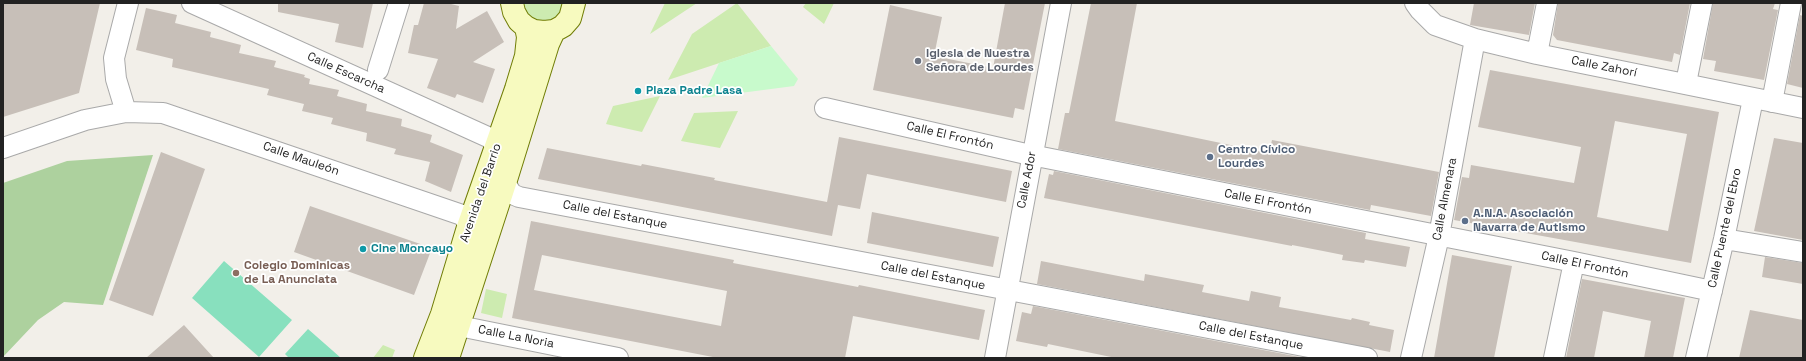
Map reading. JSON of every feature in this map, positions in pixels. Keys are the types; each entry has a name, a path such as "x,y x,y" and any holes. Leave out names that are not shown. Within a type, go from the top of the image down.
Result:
{"street":[{"path":"126,112 116,79 114,58 128,3"},
{"name":"Calle Escarcha","path":"192,3 490,138 497,147"},
{"path":"378,70 399,3"},
{"path":"512,3 514,12 519,21 534,31 544,32 554,31 563,26 570,18 574,9 574,3"},
{"name":"Calle Ador","path":"995,358 1061,3"},
{"name":"Calle Zahorí","path":"1415,3 1435,25 1475,38 1537,54 1686,83 1803,108"},
{"path":"1537,54 1547,3"},
{"path":"1686,83 1702,3"},
{"name":"Calle Puente del Ebro","path":"1696,358 1724,239 1792,3"},
{"name":"Avenida del Barrio","path":"448,358 450,320 469,224 497,147 526,56 528,37 526,27"},
{"name":"Avenida del Barrio","path":"425,358 450,320 505,184 548,44 554,31"},
{"name":"Calle Almenara","path":"1411,358 1439,236 1475,38"},
{"name":"Calle El Frontón","path":"825,108 1032,155 1574,262 1712,291"},
{"name":"Calle Mauleón","path":"3,148 85,120 126,112 163,113 179,117 462,215 469,224"},
{"name":"Calle del Estanque","path":"505,184 512,194 519,197 1367,358"},
{"path":"1724,239 1803,252"},
{"path":"1554,358 1574,262"},
{"name":"Calle La Noria","path":"450,320 618,358"}],"green space":[{"path":"521,3 564,3 560,16 546,23 530,19"},
{"path":"665,3 697,3 650,34"},
{"path":"737,3 771,46 668,80 692,34"},
{"path":"806,3 834,3 824,24 803,7"},
{"path":"771,46 798,79 794,86 702,98 719,63"},
{"path":"660,96 642,132 606,124 613,106"},
{"path":"738,111 720,148 681,141 694,113"},
{"path":"153,155 103,305 64,302 38,320 3,357 3,183 67,161"},
{"path":"224,261 292,320 259,357 192,298"},
{"path":"486,289 507,294 502,318 481,313"},
{"path":"308,329 341,358 289,358 285,354"},
{"path":"383,345 395,350 392,358 373,358"}],"building":[{"path":"3,3 100,3 79,93 3,117"},
{"path":"278,3 373,3 363,48 335,42 339,24 278,12"},
{"path":"424,3 447,3 459,6 456,29 487,11 504,42 473,62 495,69 483,103 457,94 455,98 427,88 438,59 408,53 414,25 418,25"},
{"name":"Iglesia de Nuestra Señora de Lourdes","path":"1005,3 1045,3 1024,110 1015,108 1013,118 873,90 890,5 942,17 934,56 993,68"},
{"path":"1091,3 1137,3 1115,121 1269,153 1272,140 1439,172 1431,216 1371,205 1370,210 1058,149 1065,113 1069,113"},
{"path":"1474,3 1535,3 1529,35 1470,25"},
{"path":"1558,3 1690,3 1680,55 1674,53 1672,62 1557,40 1553,35"},
{"path":"1713,3 1775,3 1773,9 1778,10 1764,80 1714,71 1716,61 1703,59"},
{"path":"146,8 177,15 175,23 211,32 210,37 241,45 239,53 276,61 274,67 305,75 304,77 310,79 309,84 339,90 337,96 367,104 366,111 402,119 401,126 432,135 430,142 463,155 451,192 425,181 430,162 394,154 396,149 366,141 367,133 331,124 333,118 302,111 304,104 267,95 269,89 172,67 173,59 136,50"},
{"path":"1800,15 1803,16 1803,88 1787,84"},
{"path":"1490,70 1719,112 1691,263 1454,220 1462,177 1469,178 1471,165 1574,183 1581,147 1478,127","holes":["1615,121 1687,134 1668,231 1597,217"]},
{"path":"839,137 1012,171 1006,202 867,174 860,209 838,205 832,236 538,179 547,148 715,178 714,180 827,202"},
{"path":"1774,138 1803,143 1803,240 1754,231"},
{"path":"161,152 205,169 153,316 109,300"},
{"path":"1054,171 1366,233 1365,239 1410,247 1406,267 1365,260 1364,263 1342,260 1343,255 1044,198 1049,174 1053,175"},
{"name":"Cine Moncayo","path":"310,206 432,248 414,295 294,252"},
{"path":"872,212 999,237 993,267 867,243"},
{"path":"531,221 734,260 733,263 858,287 859,285 985,310 979,340 853,316 845,358 718,358 512,318","holes":["542,255 727,291 721,326 534,290"]},
{"path":"1452,255 1512,266 1494,358 1434,358"},
{"path":"1765,257 1803,263 1803,284 1762,277"},
{"path":"1041,261 1144,281 1145,274 1204,285 1202,292 1249,301 1251,291 1281,297 1279,307 1351,320 1352,318 1370,322 1369,325 1394,330 1390,352 1037,284"},
{"path":"1582,279 1685,298 1673,358 1644,358 1651,321 1603,311 1594,358 1566,358"},
{"path":"1033,306 1305,358 1116,358 1048,344 1047,347 1016,341 1022,312 1031,314"},
{"path":"1750,310 1803,320 1803,358 1739,358"},
{"path":"184,325 214,358 146,358"}],"place":[{"name":"Iglesia de Nuestra Señora de Lourdes","path":"918,61"},
{"name":"Plaza Padre Lasa","path":"638,91"},
{"name":"Centro Cívico Lourdes","path":"1210,157"},
{"name":"A.N.A. Asociación Navarra de Autismo","path":"1465,221"},
{"name":"Cine Moncayo","path":"363,249"},
{"name":"Colegio Dominicas de La Anunciata","path":"236,273"}]}
